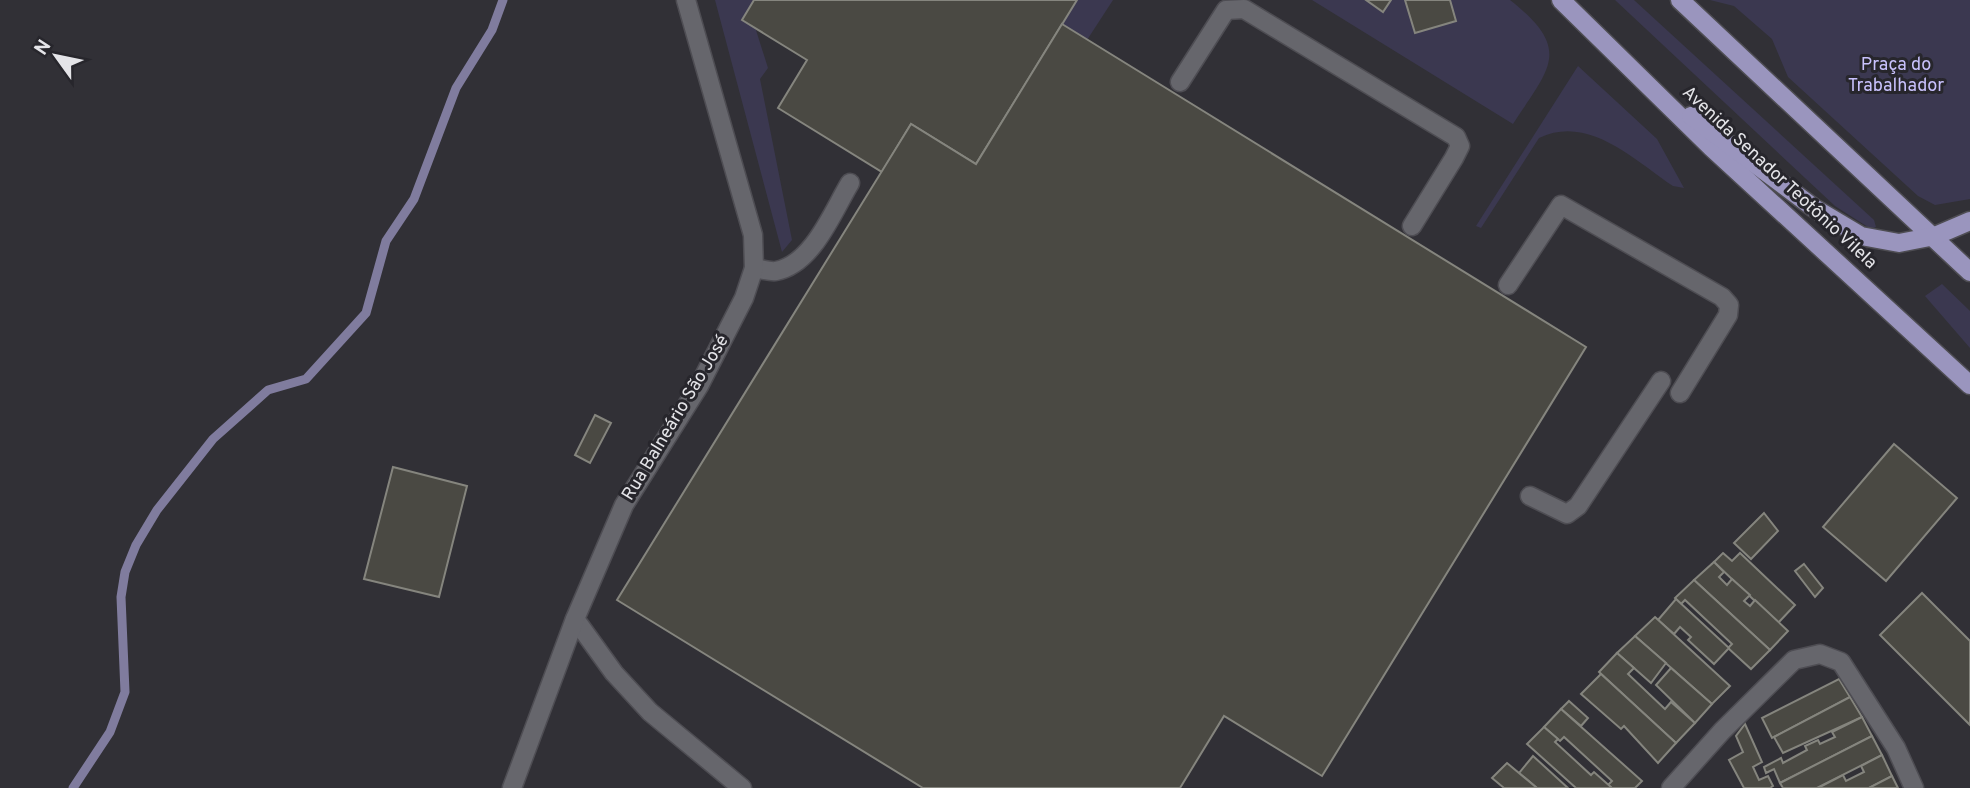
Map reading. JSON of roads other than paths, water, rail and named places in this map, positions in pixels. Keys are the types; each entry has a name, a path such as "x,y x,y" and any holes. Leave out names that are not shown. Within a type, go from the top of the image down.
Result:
{"main road":[{"name":"Avenida Senador Teotônio Vilela","path":"1561,0 1712,148 1970,385"},
{"path":"1680,0 1935,236 1970,272"},
{"path":"1653,88 1814,208 1860,236 1899,243 1935,236 1970,222"}],"street":[{"name":"Rua Balneário São José","path":"512,788 575,619 624,505 699,386 733,321 754,268 753,235 687,0"},
{"path":"1180,82 1226,10 1244,9 1456,137 1460,146 1412,226"},
{"path":"754,268 775,271 791,265 808,251 850,183"},
{"path":"1508,285 1561,205 1722,297 1729,305 1728,315 1680,393"},
{"path":"1530,496 1567,514 1578,506 1661,381"},
{"path":"575,619 614,673 650,712 742,788"},
{"path":"1671,788 1722,731 1794,660 1820,654 1841,663 1896,748 1914,788"}],"waterway":[{"path":"73,788 110,732 125,692 121,597 125,572 136,545 157,510 213,439 268,390 306,379 366,313 386,241 414,199 456,88 492,30 503,0"}],"park label":[{"name":"Praça do Trabalhador","path":"1896,75"}]}
